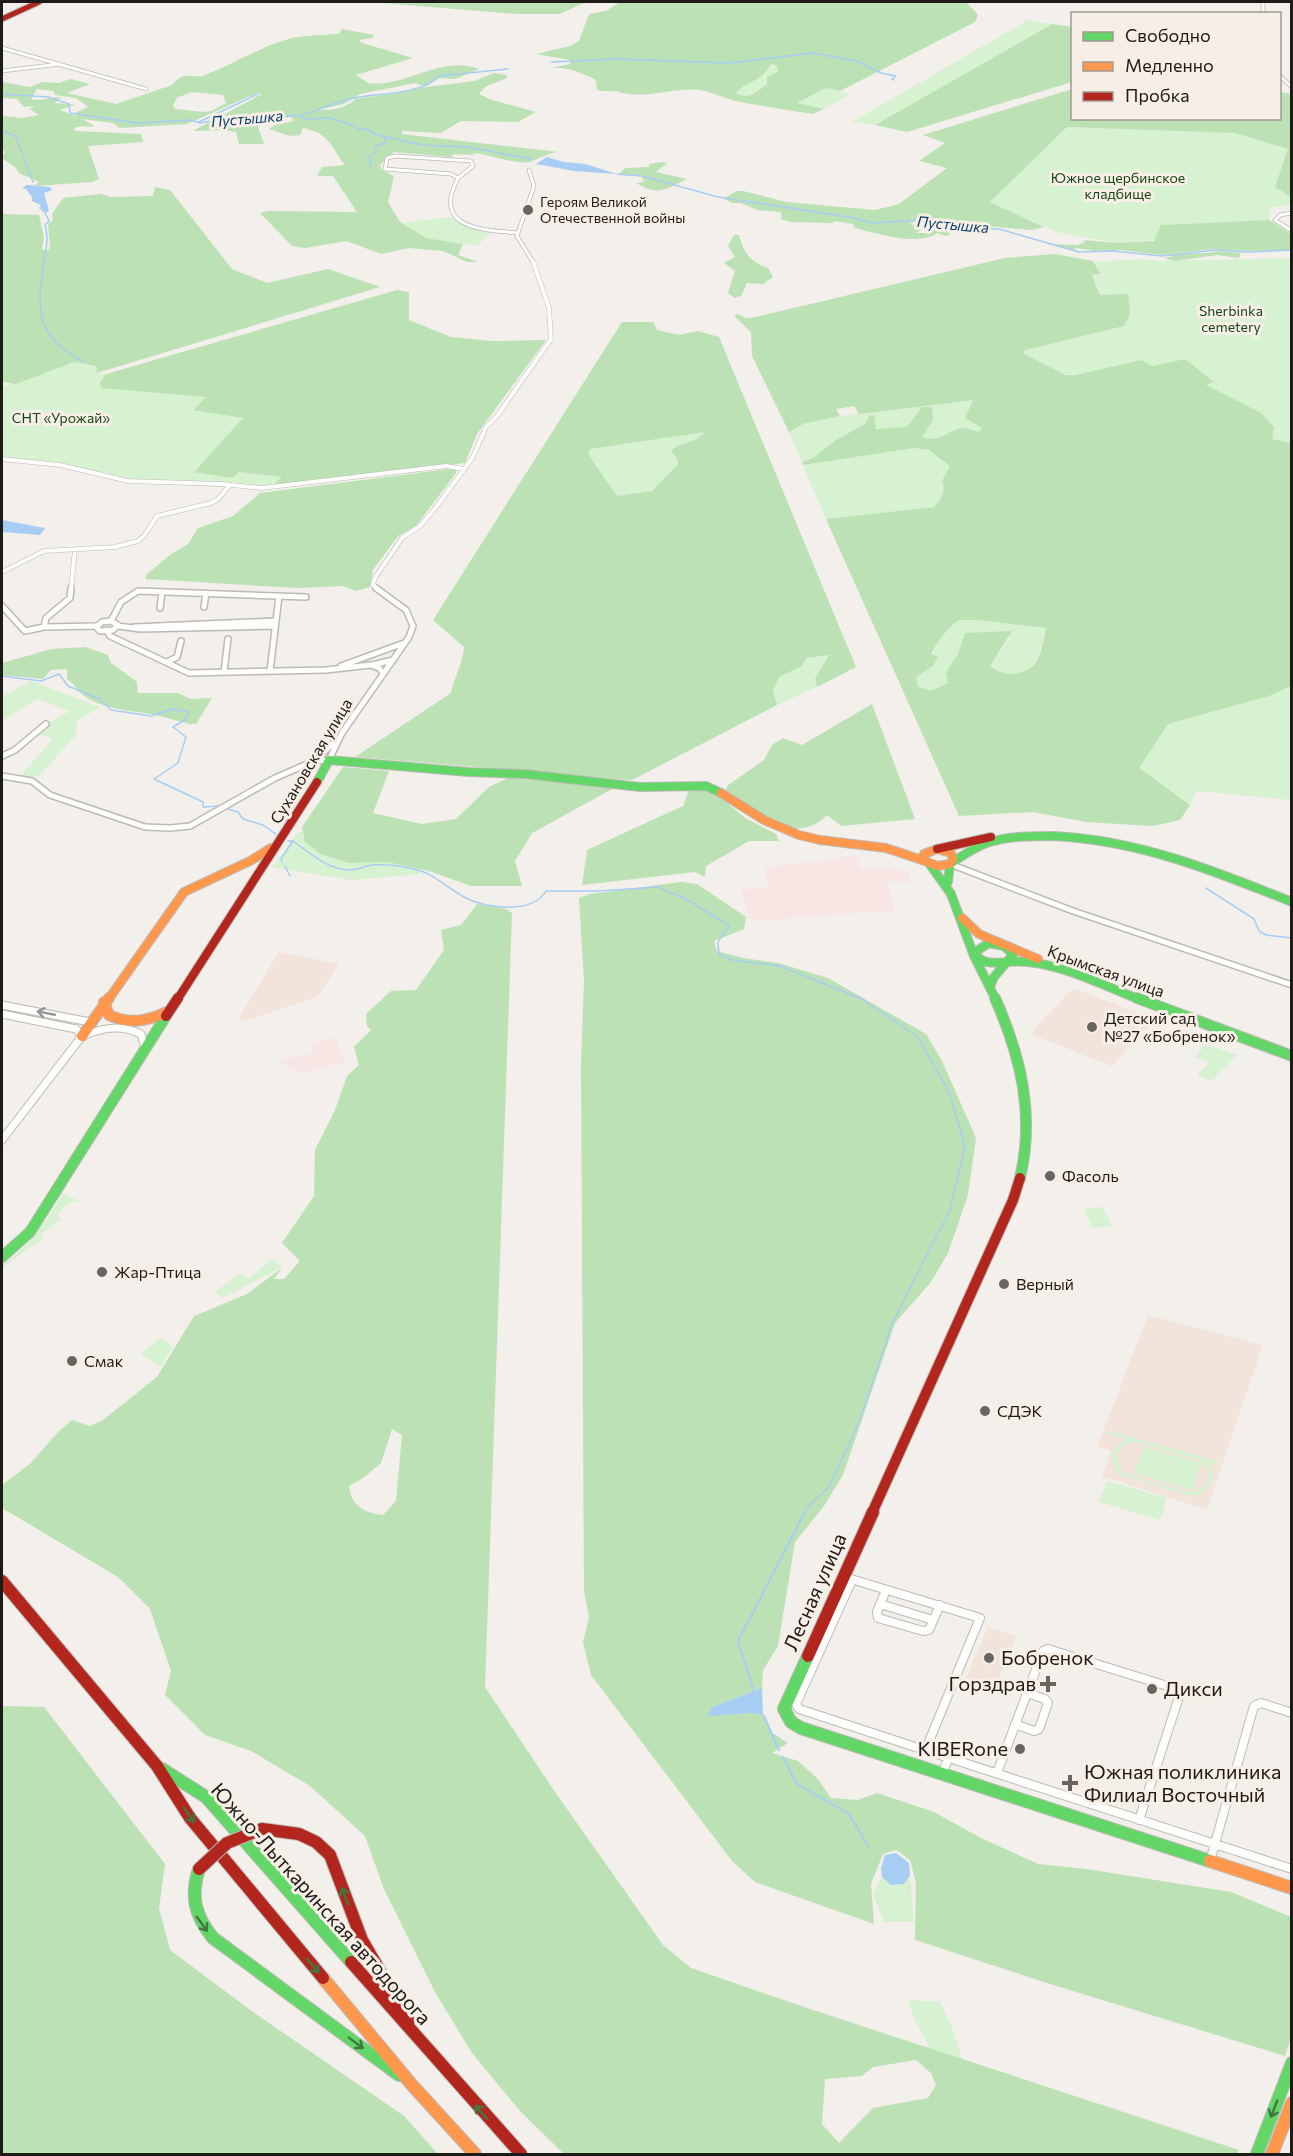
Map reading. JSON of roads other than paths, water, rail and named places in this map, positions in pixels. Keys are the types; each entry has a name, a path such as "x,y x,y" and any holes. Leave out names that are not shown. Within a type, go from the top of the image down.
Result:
{"street":[{"path":"2,19 39,2"},
{"path":"2,48 146,89"},
{"path":"2,70 43,68 60,64"},
{"path":"1282,87 1290,86"},
{"path":"458,178 451,174 394,171 385,169 384,164 387,158 396,156 471,161 473,166 458,178 449,207 456,218 475,228 518,233 534,186 530,170"},
{"path":"1292,213 1280,215 1275,220 1292,231"},
{"name":"Сухановская улица","path":"2,1257 30,1232 169,1011 315,786 338,739 412,629 413,621 406,610 373,584 375,578 402,538 426,521 475,453 486,427 497,416 551,339 552,330 546,298 530,255 520,244 518,233"},
{"path":"2,459 60,465 128,481 230,484 265,488 446,466 464,469"},
{"path":"2,572 44,551 136,542 143,538 157,516 211,503 218,499 230,484"},
{"path":"44,627 46,618 70,598 75,549"},
{"path":"111,621 121,602 134,592 306,597"},
{"path":"160,608 162,592"},
{"path":"204,607 206,593"},
{"path":"270,671 279,596"},
{"path":"2,606 25,632 44,627 96,626 102,622 111,621 118,626"},
{"path":"96,626 100,631 107,631 118,626 140,629 275,624"},
{"path":"107,631 110,636 189,672 333,669 393,660"},
{"path":"224,672 228,639"},
{"path":"167,663 177,657 181,641"},
{"path":"333,669 405,642"},
{"path":"385,650 398,652"},
{"path":"371,665 379,668 383,674"},
{"path":"2,756 15,750 46,724"},
{"path":"2,776 32,781 50,795 145,827 190,826 275,778 314,761 338,739"},
{"path":"314,761 328,760 468,772 524,774 640,787 706,786 714,788 760,819 785,830 814,839 846,841 903,851 933,850 1005,834 1041,832 1098,835 1137,841 1174,851 1292,896"},
{"path":"903,851 941,866 950,864 976,848 1001,840 1043,836 1098,839 1169,855 1292,902"},
{"path":"2,1140 86,1021 104,1002 184,892 205,878 253,861 281,837"},
{"path":"933,850 951,853 953,859 948,871 948,884 941,874 923,856 933,850"},
{"path":"950,864 1073,911 1292,985"},
{"path":"227,870 250,871 253,875 252,883"},
{"name":"Лесная улица","path":"948,884 978,966 990,986 1018,1062 1029,1103 1029,1139 1022,1177 783,1709 791,1722 801,1728 1292,1888"},
{"path":"960,915 980,934 1048,965"},
{"path":"976,956 976,950 982,945 991,943 1003,945 1011,951 1010,961 993,974 990,986"},
{"name":"Крымская улица","path":"976,956 991,964 1010,961 1048,965 1292,1056"},
{"path":"104,1002 109,1015 128,1023 148,1021 169,1011"},
{"path":"2,1005 86,1021"},
{"path":"2,1014 79,1033 112,1027 134,1029 141,1034 145,1049"},
{"path":"842,1576 980,1618 925,1751"},
{"path":"852,1580 796,1704 799,1709 1292,1869"},
{"path":"2,1581 158,1766 190,1818 411,2085 475,2154"},
{"path":"886,1590 876,1615 878,1618 923,1631 929,1630 940,1605"},
{"path":"880,1604 933,1620"},
{"path":"997,1773 1043,1651 1048,1649 1177,1689 1180,1694 1139,1820"},
{"path":"1015,1725 1034,1731 1039,1729 1048,1703 1045,1699 1027,1693"},
{"path":"1209,1861 1254,1706 1260,1704 1292,1713"},
{"path":"942,1773 949,1758"},
{"name":"Южно-Лыткаринская автодорога","path":"158,1766 206,1797 502,2136 521,2154"},
{"path":"411,2085 279,1984 212,1937 196,1916 192,1900 193,1885 199,1869 212,1852 227,1841 262,1829 281,1829 298,1833 314,1840 326,1850 335,1864 343,1893 363,1942 420,2041"},
{"path":"1257,2154 1292,2063"},
{"path":"1272,2154 1292,2103"}],"water":[{"path":"547,157 564,162 585,164 617,174 574,171 536,164"},
{"path":"27,185 50,187 52,190 44,193 49,211 45,213 39,208 41,205 32,201 26,189 22,188"},
{"path":"2,520 45,528 40,535 2,532"},
{"path":"762,1688 763,1715 751,1713 708,1716 712,1707"},
{"path":"896,1853 909,1863 910,1875 904,1884 891,1885 882,1877 881,1868 885,1855"}],"waterway":[{"path":"551,62 615,59 728,63 813,53 856,61 881,73 896,76 892,79 894,80"},
{"path":"301,115 347,99 422,87 438,76 508,69"},
{"name":"Пустышка","path":"2,94 48,97 69,104 70,113 137,123 191,120 200,123 211,121 237,123 247,118 272,119 296,115 306,119 330,118 355,126 357,130 367,129 377,135 388,137"},
{"path":"199,122 258,94"},
{"path":"2,130 16,137 33,182"},
{"path":"370,166 371,162 367,158 376,152 376,146 385,143 385,138 388,137"},
{"name":"Пустышка","path":"388,137 423,145 467,147 532,159"},
{"name":"Пустышка","path":"617,174 642,176 718,197 855,218 872,223 926,220 971,228 999,229 1079,252 1113,251 1162,256 1216,250 1248,252 1292,250"},
{"path":"45,213 49,221 45,225 47,243 41,279 40,308 48,331 56,342 82,361"},
{"path":"2,676 41,681 59,674 68,686 100,699 111,710 151,716 172,709 189,712 185,720 173,727 186,737 178,763 154,779 203,802 203,807 221,806"},
{"path":"228,809 238,812 243,819 263,825 276,834"},
{"path":"288,841 293,841"},
{"path":"282,862 281,859 293,841"},
{"path":"293,841 334,867 350,870 382,865 414,869 428,874 466,898 497,907 521,906 531,903 546,891 600,891 658,887 688,900 729,926 718,942 719,954 732,960 780,966 862,999 918,1037 949,1092 965,1146 950,1210 893,1322 860,1420 829,1487 808,1506 804,1513"},
{"path":"285,866 290,876"},
{"path":"1206,888 1254,919 1259,931 1266,935 1292,938"},
{"path":"754,1692 738,1641 805,1512"},
{"path":"764,1716 779,1750"},
{"path":"783,1757 797,1784 849,1814 868,1846"}],"place":[{"name":"Героям Великой Отечественной войны","path":"528,210"},
{"name":"Детский сад №27 «Бобренок»","path":"1092,1027"},
{"name":"Фасоль","path":"1050,1176"},
{"name":"Жар-Птица","path":"102,1272"},
{"name":"Верный","path":"1004,1284"},
{"name":"Смак","path":"72,1361"},
{"name":"СДЭК","path":"985,1411"},
{"name":"Бобренок","path":"989,1658"},
{"name":"Горздрав","path":"1048,1684"},
{"name":"Дикси","path":"1152,1689"},
{"name":"KIBERone","path":"1020,1749"},
{"name":"Южная поликлиника Филиал Восточный","path":"1070,1783"}],"park label":[{"name":"Южное щербинское кладбище","path":"1118,186"},
{"name":"Sherbinka cemetery","path":"1231,320"},
{"name":"СНТ «Урожай»","path":"61,418"}]}
